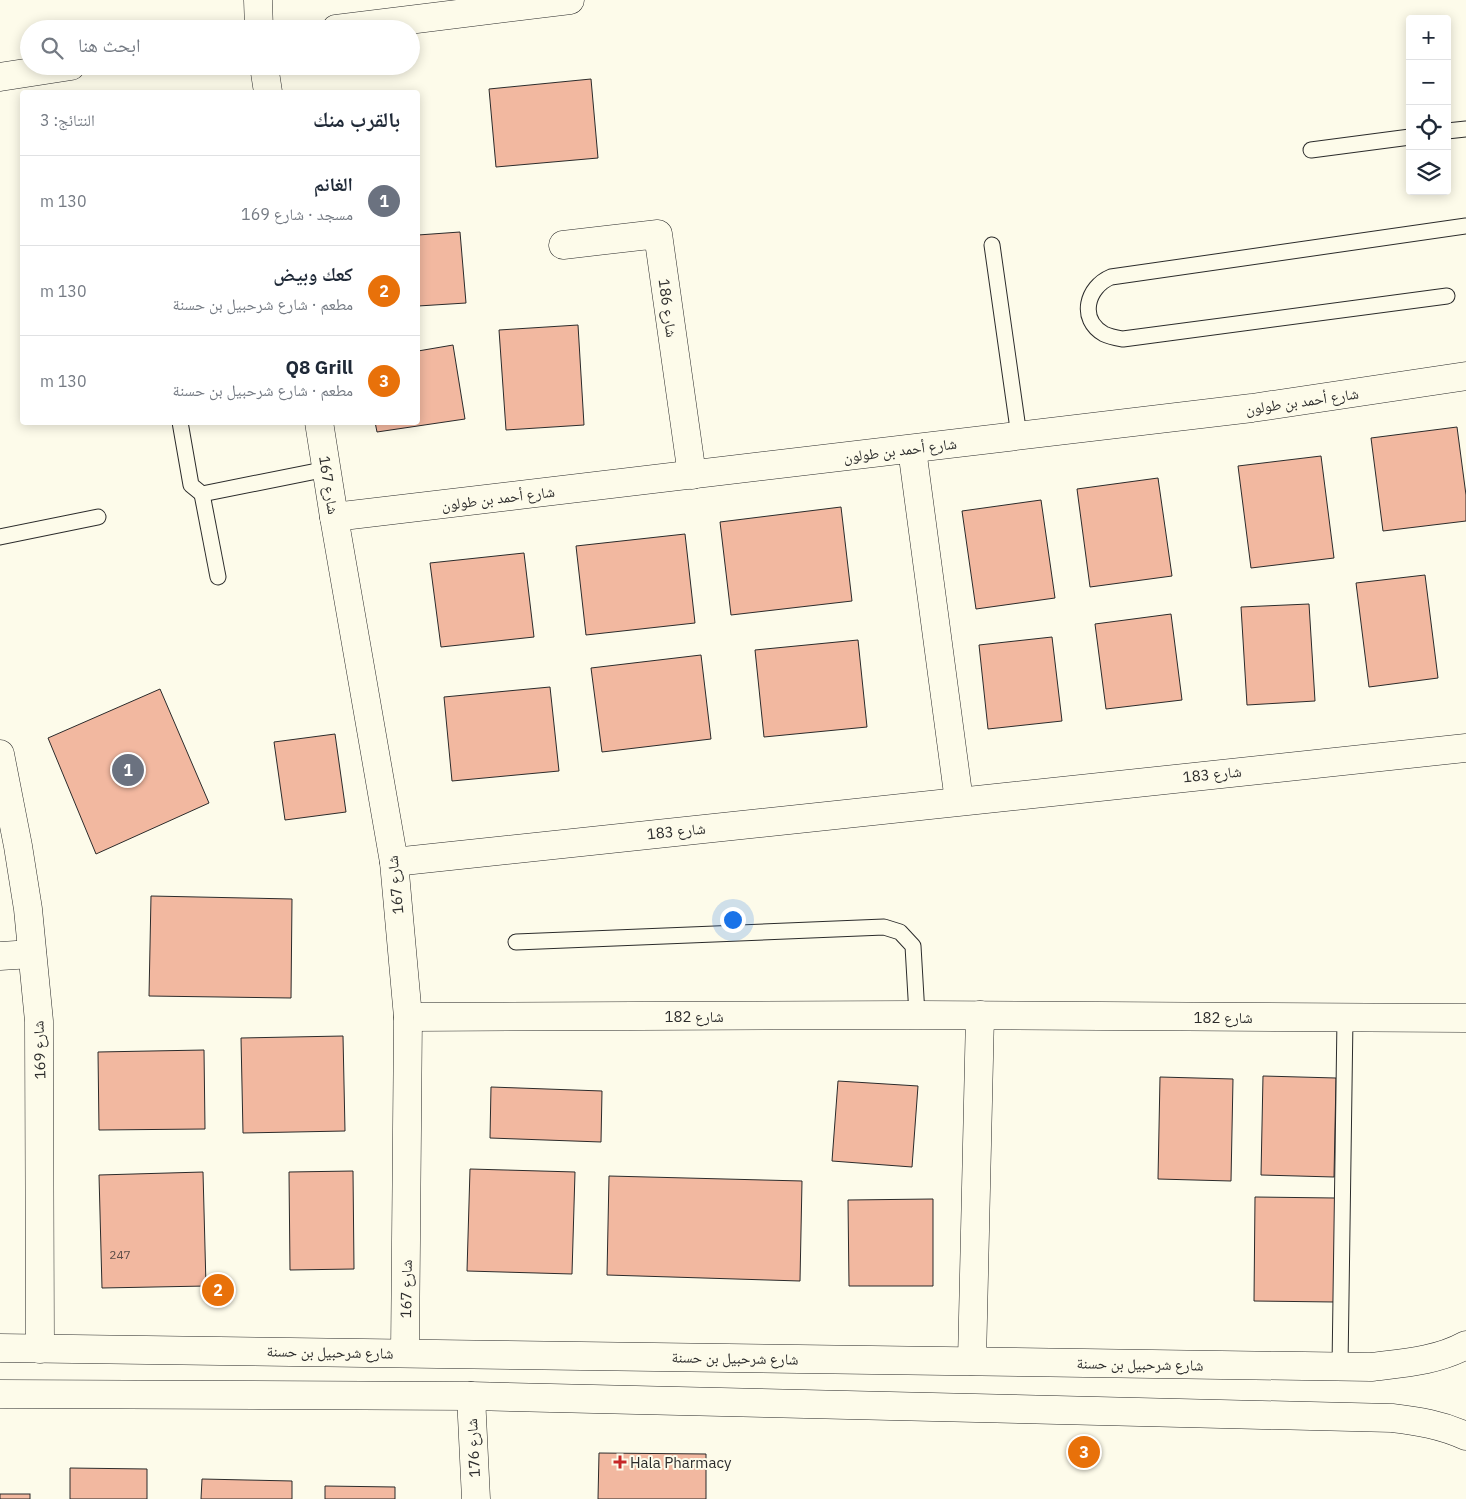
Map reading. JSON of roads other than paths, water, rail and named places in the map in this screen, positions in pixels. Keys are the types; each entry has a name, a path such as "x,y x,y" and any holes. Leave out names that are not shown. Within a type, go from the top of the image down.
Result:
{"street":[{"path":"258,0 259,20"},
{"path":"409,20 570,0"},
{"path":"0,77 20,74"},
{"path":"265,75 268,90"},
{"name":"شارع 186","path":"563,245 658,234 692,475"},
{"name":"شارع أحمد بن طولون","path":"334,517 1252,408 1466,376"},
{"name":"شارع 167","path":"319,425 394,862 408,1017 405,1353"},
{"path":"912,449 959,801"},
{"name":"شارع 183","path":"394,862 1466,748"},
{"name":"شارع 169","path":"0,754 28,909 38,1021 40,1071 40,1349"},
{"path":"0,956 32,954"},
{"path":"972,1361 980,1015"},
{"name":"شارع 182","path":"408,1017 980,1015 1466,1018"},
{"name":"شارع شرحبيل بن حسنة","path":"0,1348 1371,1367 1408,1363 1439,1356 1466,1345"},
{"path":"0,1394 471,1396 1392,1418 1416,1420 1466,1436"},
{"name":"شارع 176","path":"471,1396 476,1499"}],"lane":[{"path":"1451,131 1466,129"},
{"path":"1311,150 1406,138"},
{"path":"1447,296 1124,338 1114,338 1105,335 1098,329 1092,322 1088,304 1096,286 1102,280 1111,277 1466,226"},
{"path":"992,245 1019,436"},
{"path":"181,425 191,485 202,494 218,577"},
{"path":"202,494 326,469"},
{"path":"0,537 98,517"},
{"path":"516,942 884,926 900,932 914,946 917,1015"},
{"path":"1340,1367 1345,1018"}],"place":[{"name":"الغانم","path":"128,770"},
{"name":"كعك وبيض","path":"218,1290"},
{"name":"Q8 Grill","path":"1084,1452"},
{"name":"Hala Pharmacy","path":"620,1462"}]}
